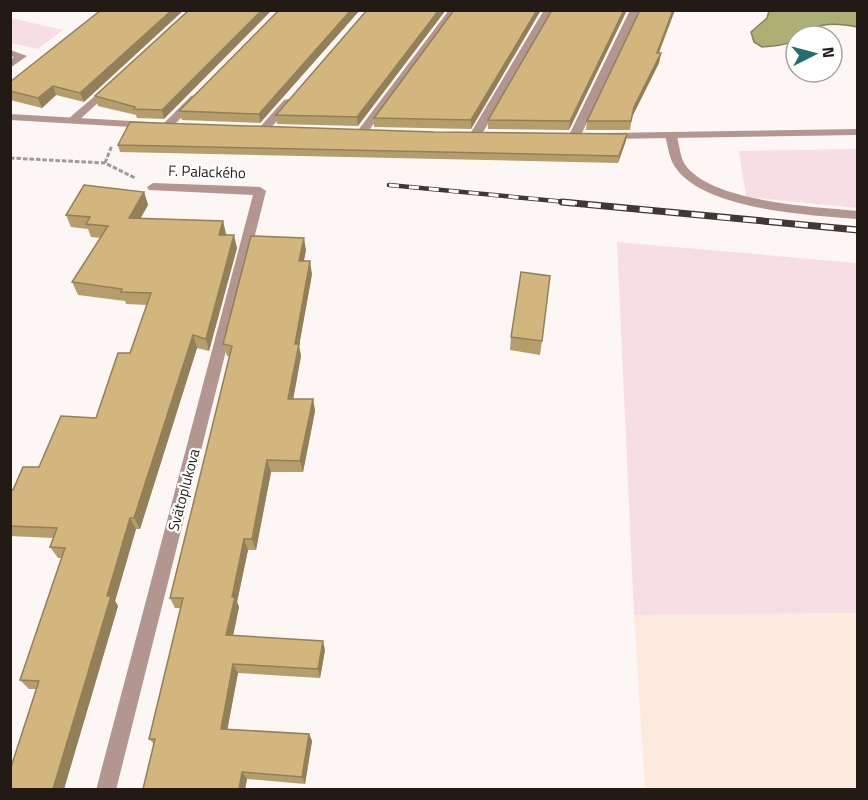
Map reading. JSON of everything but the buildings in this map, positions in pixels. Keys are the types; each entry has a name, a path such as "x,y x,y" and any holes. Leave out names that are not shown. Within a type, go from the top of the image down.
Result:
{"street":[{"path":"363,131 454,10"},
{"path":"476,134 549,10"},
{"path":"635,10 581,135 654,137 858,132"},
{"path":"10,53 22,56 10,65"},
{"path":"72,121 115,81"},
{"path":"167,126 200,93"},
{"path":"264,129 294,95"},
{"path":"10,117 189,127"},
{"path":"671,136 680,166 704,185 742,200 774,207 858,215"},
{"name":"F. Palackého","path":"153,187 260,191"},
{"name":"Svätoplukova","path":"106,789 212,386 260,191"}],"path":[{"path":"10,158 105,163 153,187"}],"shaded area":[{"path":"769,11 857,11 857,27 844,24 784,24 784,44 762,47 754,42 751,32 767,18"},
{"path":"11,18 63,30 38,49 11,43"},
{"path":"857,149 857,208 746,197 739,151"},
{"path":"617,242 857,263 857,613 634,615"},
{"path":"857,613 857,789 645,789 634,615"}],"railway":[{"path":"389,185 577,203"},
{"path":"562,202 858,230"}]}
